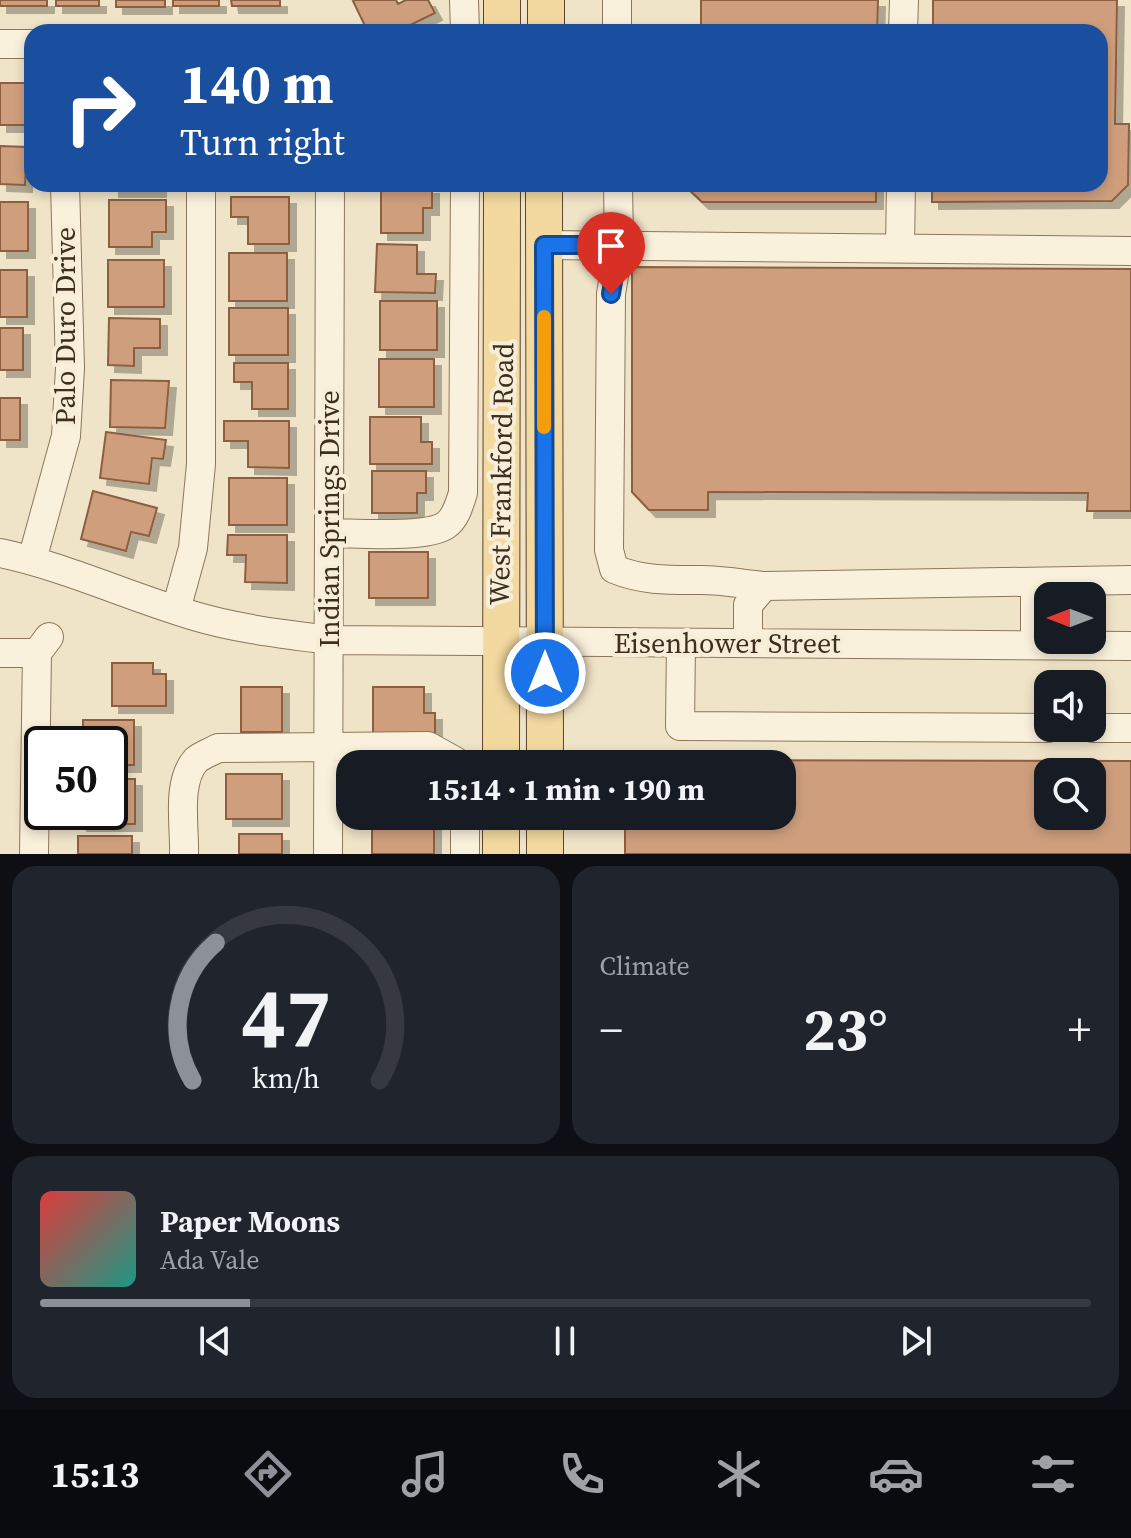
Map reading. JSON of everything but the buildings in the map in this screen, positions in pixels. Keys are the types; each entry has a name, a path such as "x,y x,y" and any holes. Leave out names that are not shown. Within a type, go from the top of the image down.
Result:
{"main road":[{"path":"502,0 502,24"},
{"path":"546,0 546,24"},
{"name":"West Frankford Road","path":"501,750 502,192"},
{"name":"West Frankford Road","path":"544,192 545,750"},
{"path":"501,830 501,854"},
{"path":"545,830 545,854"}],"street":[{"path":"464,0 465,24"},
{"path":"617,0 617,24"},
{"path":"903,24 904,0"},
{"path":"0,44 24,44"},
{"name":"Palo Duro Drive","path":"32,560 66,436 70,368 65,192"},
{"path":"176,610 193,548 201,464 201,192"},
{"name":"Indian Springs Drive","path":"328,854 330,192"},
{"path":"329,533 429,532 447,525 457,511 463,493 465,192"},
{"path":"618,192 619,245 611,294 609,550 614,569 630,576 665,581 703,580 764,586 1034,582"},
{"path":"900,248 901,192"},
{"path":"544,245 1131,251"},
{"name":"Eisenhower Street","path":"0,553 32,560 176,610 251,631 330,640 1034,645"},
{"path":"1035,582 1131,580"},
{"path":"748,643 748,605 764,586"},
{"path":"681,643 680,726 1034,728"},
{"path":"0,653 43,645 34,854"},
{"name":"Eisenhower Street","path":"1106,646 1131,646"},
{"path":"1106,728 1131,728"},
{"path":"184,854 188,772 198,758 218,748 428,746 435,750"},
{"path":"465,830 465,854"}],"slow traffic":[{"path":"544,317 544,427"}],"route":[{"path":"545,673 544,245 619,245 611,294"}]}
